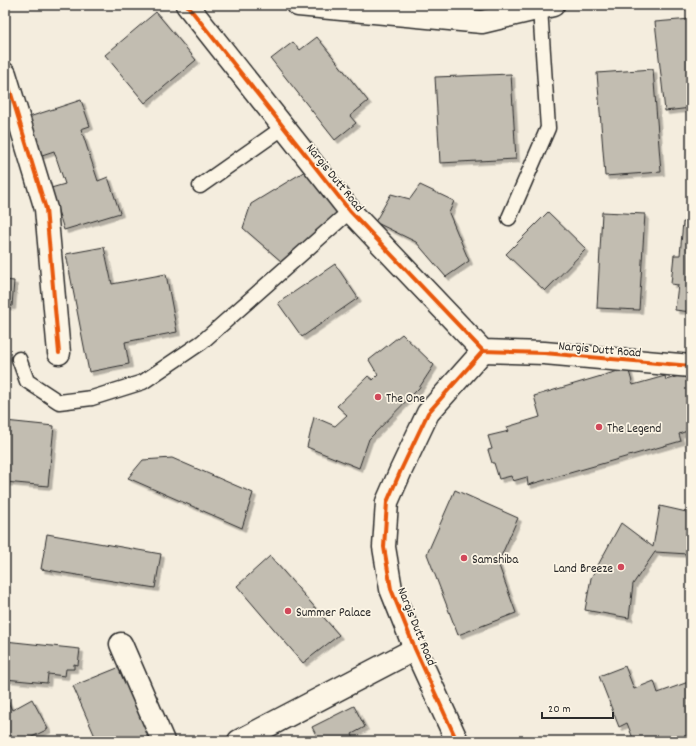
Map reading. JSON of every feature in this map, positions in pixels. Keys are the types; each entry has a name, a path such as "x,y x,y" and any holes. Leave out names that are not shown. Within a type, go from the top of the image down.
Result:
{"street":[{"name":"Nargis Dutt Road","path":"187,5 350,211 483,351 544,353 691,366"},
{"path":"298,5 482,22 547,7"},
{"path":"5,74 46,209 59,353"},
{"name":"Nargis Dutt Road","path":"457,741 415,649 391,589 384,547 387,502 428,413 483,351"},
{"path":"121,644 163,741"},
{"path":"239,741 415,649"}],"lane":[{"path":"509,218 548,128 547,7"},
{"path":"200,186 284,127"},
{"path":"19,359 27,381 59,402 92,398 142,382 202,342 350,211"}],"building":[{"path":"156,12 196,60 145,103 105,55"},
{"path":"691,19 691,108 665,111 655,22"},
{"path":"317,37 368,101 350,116 356,123 335,140 271,59 293,42 300,50"},
{"path":"653,69 661,172 605,176 597,73"},
{"path":"511,74 516,159 440,163 435,77"},
{"path":"81,100 90,126 81,129 98,181 108,177 120,213 64,230 51,188 65,184 54,151 39,156 26,118"},
{"path":"310,168 342,212 282,262 243,228 251,204"},
{"path":"420,185 454,201 449,213 469,261 446,277 416,242 375,222 391,194 410,199"},
{"path":"548,212 586,249 545,291 506,254"},
{"path":"602,212 645,214 639,310 597,308"},
{"path":"683,222 691,223 691,312 675,310 678,285 671,284 674,255 680,255"},
{"path":"104,247 112,284 166,274 177,332 125,342 129,364 89,372 66,254"},
{"path":"335,264 358,298 302,337 278,303"},
{"path":"5,280 14,281 12,306 5,306"},
{"name":"The One","path":"402,334 434,365 419,388 369,439 359,468 307,447 314,417 335,426 347,415 337,406 368,376 373,380 378,375 369,360"},
{"name":"The Legend","path":"628,368 633,385 665,376 666,380 685,374 691,395 691,406 687,407 691,420 691,426 686,428 687,431 679,434 681,441 528,485 527,477 513,481 511,476 499,479 488,450 492,449 488,436 509,431 507,427 540,417 534,396"},
{"path":"5,421 54,426 48,486 5,482"},
{"path":"172,458 253,493 242,528 128,478 143,460"},
{"name":"Samshiba","path":"455,490 518,518 498,563 516,613 458,635 427,554"},
{"name":"Land Breeze","path":"660,506 691,513 691,556 688,554 655,552 633,584 629,618 585,610 591,578 621,523 653,547"},
{"path":"47,534 161,554 155,588 41,569"},
{"name":"Summer Palace","path":"270,556 339,635 303,663 237,586"},
{"path":"5,641 80,649 78,665 74,664 74,669 66,669 65,676 48,674 47,683 5,679"},
{"path":"625,666 634,689 654,681 658,693 691,681 691,741 634,741 627,723 619,727 599,676"},
{"path":"120,667 152,741 97,741 73,686"},
{"path":"5,696 12,710 32,699 48,729 24,741 5,741"},
{"path":"354,706 365,727 352,734 355,741 319,741 312,727"}],"cycle path":[{"path":"187,5 350,211 483,351 544,353 691,366"},
{"path":"5,74 46,209 59,353"},
{"path":"457,741 415,649 391,589 384,547 387,502 428,413 483,351"}],"place":[{"name":"The One","path":"378,397"},
{"name":"The Legend","path":"599,427"},
{"name":"Samshiba","path":"464,558"},
{"name":"Land Breeze","path":"621,567"},
{"name":"Summer Palace","path":"288,611"}]}
